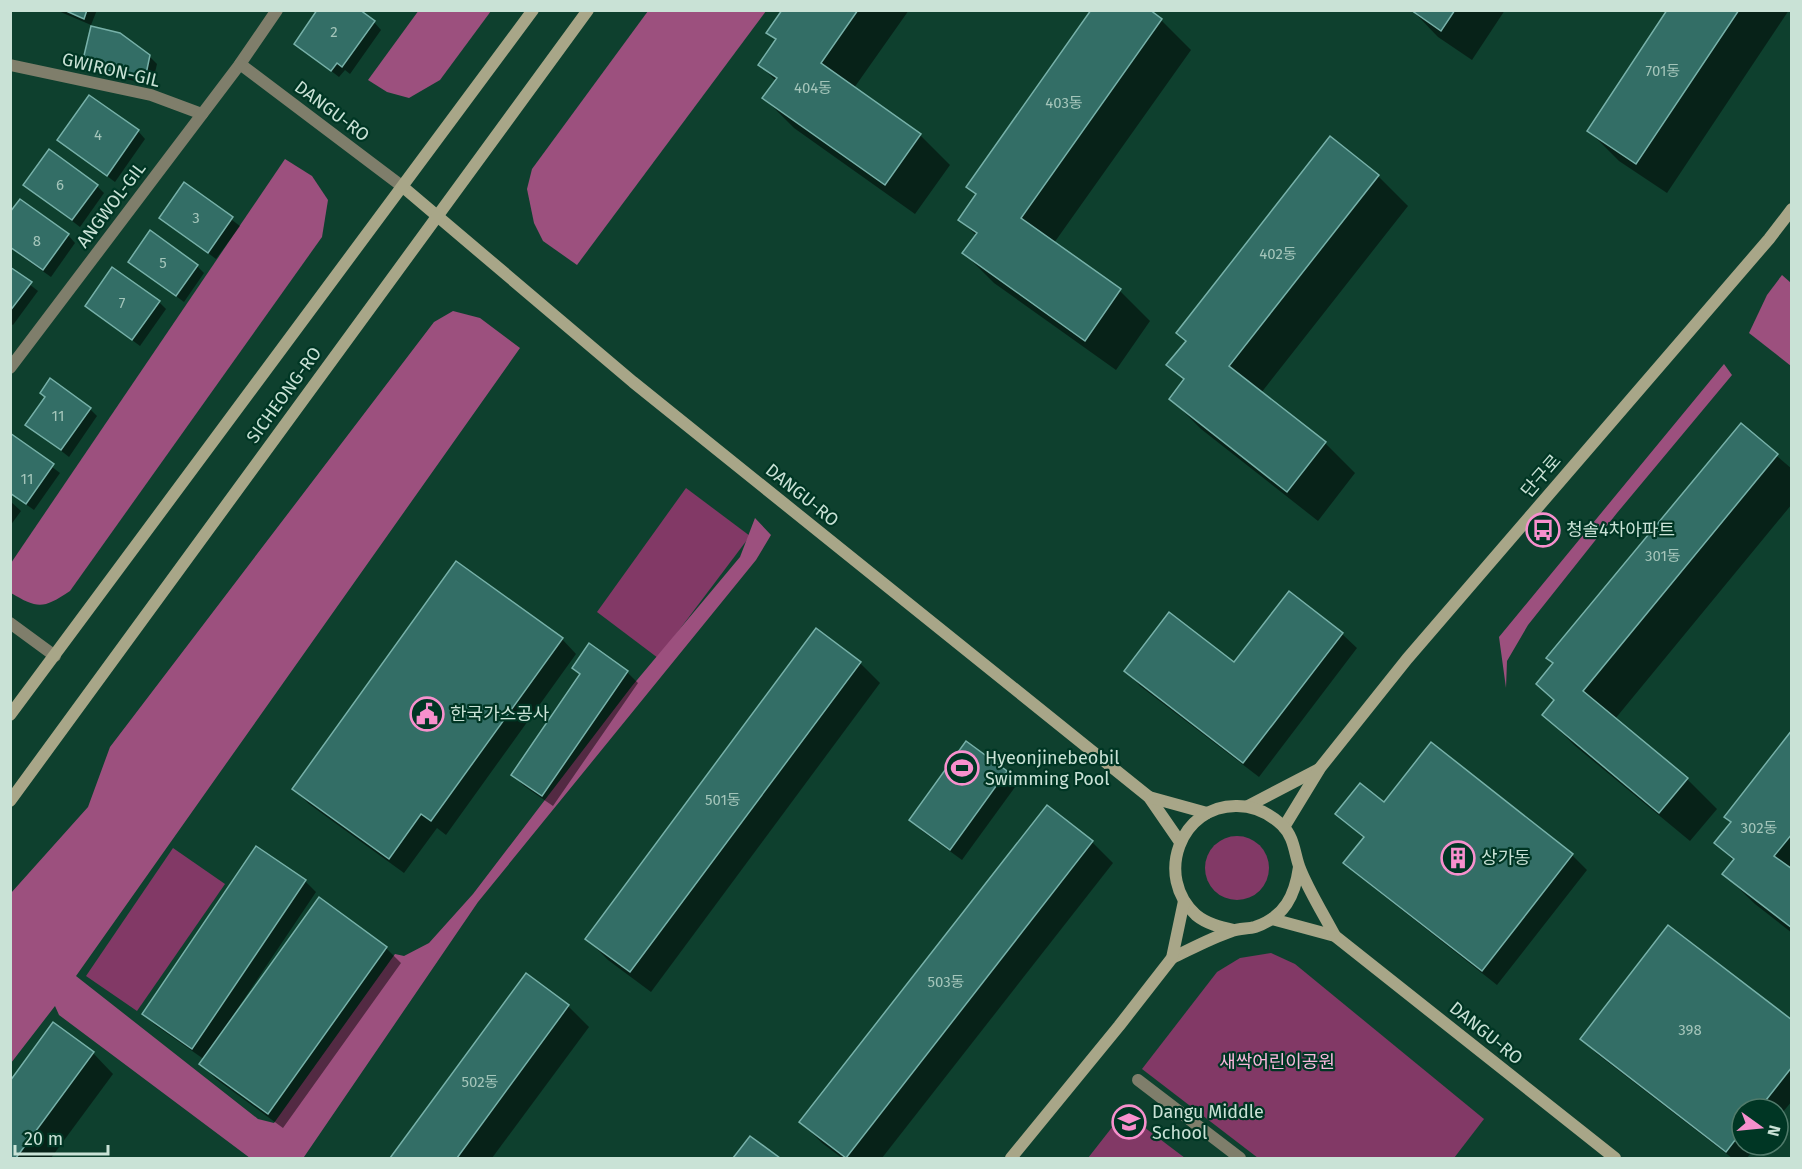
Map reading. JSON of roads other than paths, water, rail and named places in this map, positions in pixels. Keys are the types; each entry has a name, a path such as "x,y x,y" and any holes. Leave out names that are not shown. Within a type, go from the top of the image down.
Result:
{"street":[{"name":"ANGWOL-GIL","path":"10,368 240,64 277,10"},
{"name":"SICHEONG-RO","path":"10,715 533,10"},
{"name":"SICHEONG-RO","path":"10,801 588,10"},
{"name":"DANGU-RO","path":"240,64 403,188 633,382 1149,797"},
{"name":"GWIRON-GIL","path":"10,65 151,95 202,114"},
{"name":"단구로","path":"1284,827 1320,768 1407,659 1762,248 1791,209"},
{"path":"10,623 55,656"},
{"path":"1248,806 1320,768"},
{"path":"1149,797 1207,813"},
{"path":"1149,797 1180,842"},
{"path":"1299,866 1296,887 1287,905 1272,919 1254,928 1234,930 1214,926 1197,916 1184,901 1176,882 1175,862 1180,842 1191,826 1207,813 1227,806 1248,806 1268,813 1284,827 1295,845 1299,866 1335,936"},
{"path":"1011,1158 1172,958 1184,901"},
{"path":"1272,919 1335,936"},
{"path":"1172,958 1234,930"},
{"name":"DANGU-RO","path":"1335,936 1615,1158"},
{"path":"1138,1080 1240,1158"}],"place":[{"name":"청솔4차아파트","path":"1543,530"},
{"name":"한국가스공사","path":"427,714"},
{"name":"Hyeonjinebeobil Swimming Pool","path":"962,768"},
{"name":"상가동","path":"1458,858"},
{"name":"Dangu Middle School","path":"1129,1122"}],"park label":[{"name":"새싹어린이공원","path":"1277,1062"}]}
